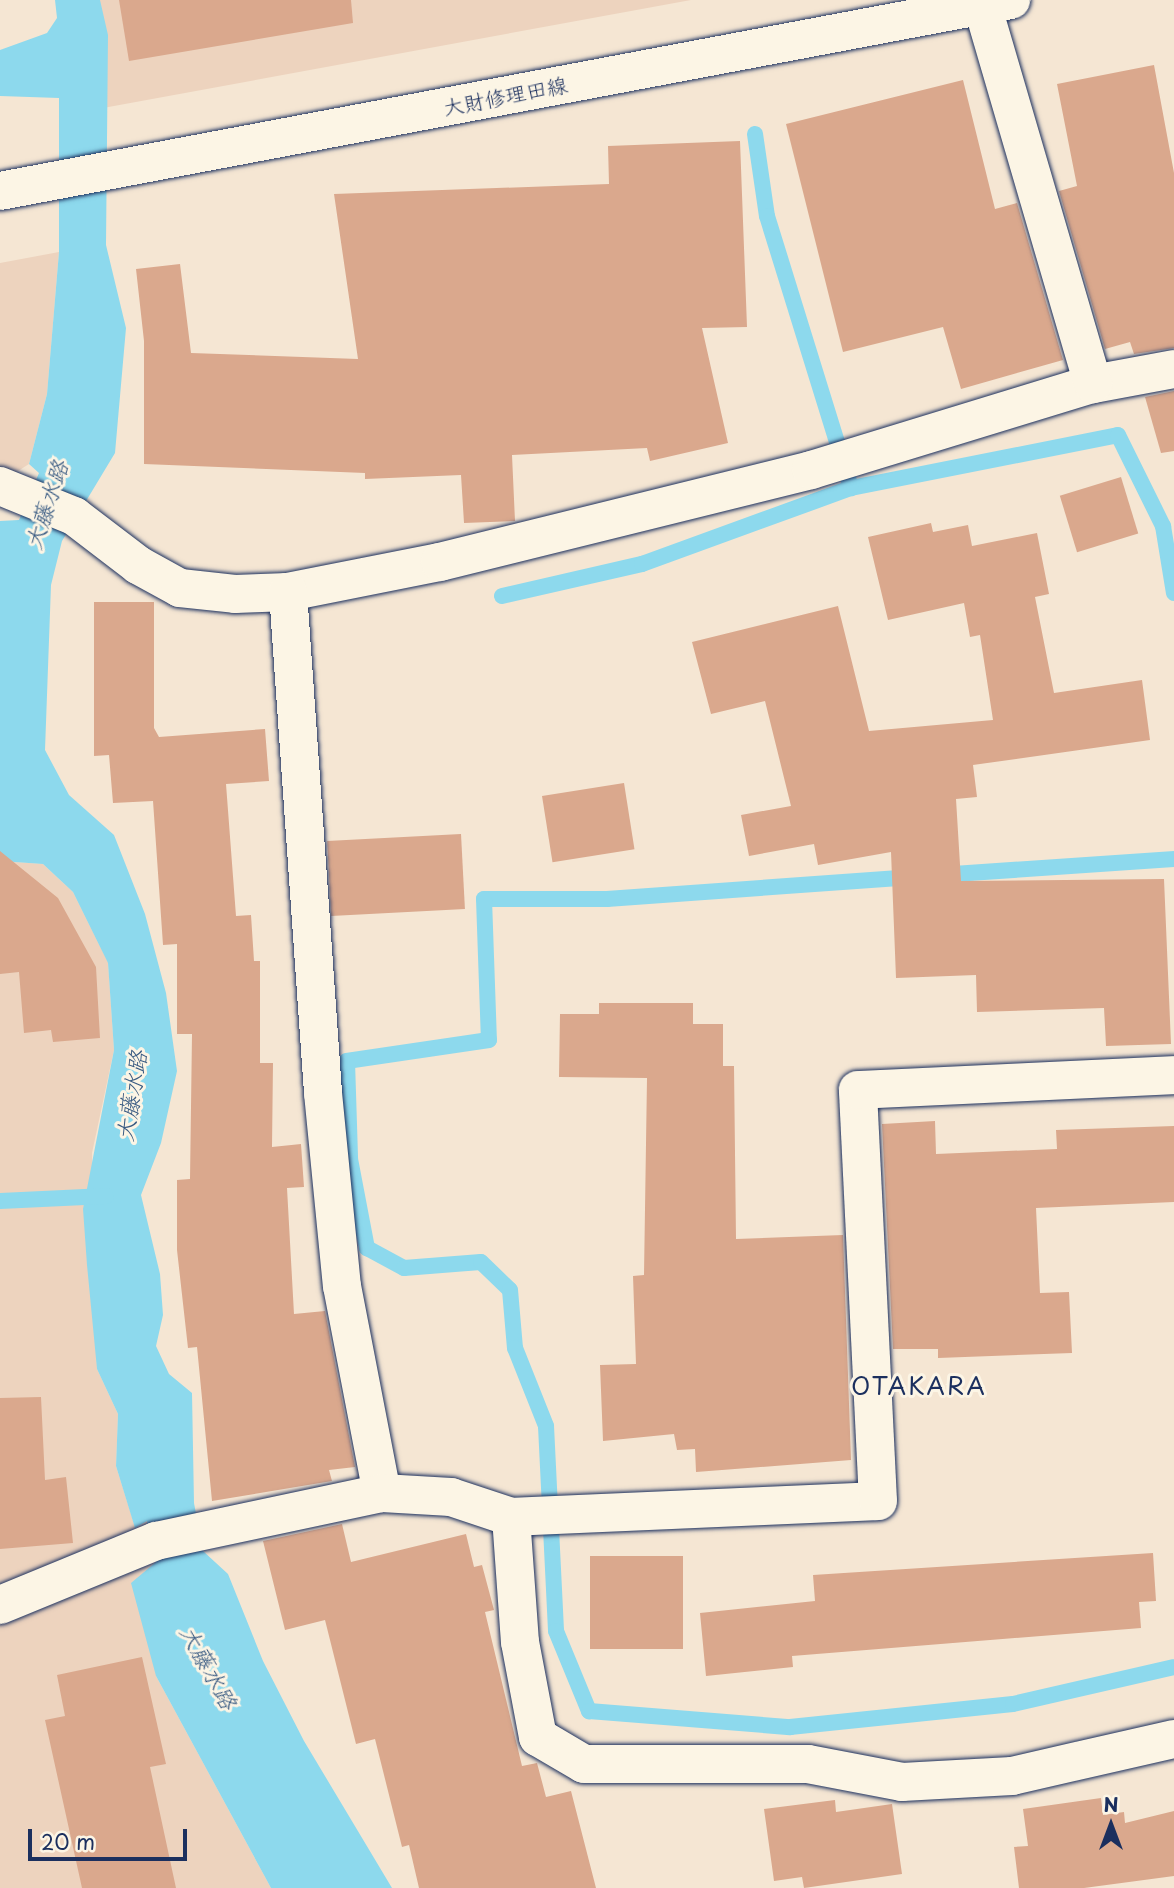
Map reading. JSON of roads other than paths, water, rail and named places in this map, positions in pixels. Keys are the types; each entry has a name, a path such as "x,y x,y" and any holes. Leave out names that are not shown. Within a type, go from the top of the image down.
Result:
{"street":[{"name":"大財修理田線","path":"0,191 991,2"},
{"path":"991,2 1093,384"},
{"path":"11,489 74,516 100,537 180,588 235,594 288,592 440,562 811,470 1093,384 1174,369"},
{"path":"288,592 323,1093 342,1286 382,1493"},
{"path":"0,1605 156,1541 382,1493 451,1497 536,1516 878,1501 858,1090 1174,1075"},
{"path":"536,1516 520,1642 538,1737 584,1765 808,1763 902,1782 1012,1776 1174,1739"}],"water":[{"name":"大藤水路","path":"55,0 100,0 108,35 106,245 126,328 115,453 62,541 51,585 45,750 69,795 114,835 145,914 166,993 177,1071 161,1143 141,1195 160,1274 163,1315 156,1346 169,1374 192,1393 194,1503 203,1551 228,1574 263,1661 304,1741 392,1888 271,1888 156,1676 131,1583 156,1562 147,1521 135,1528 116,1466 118,1414 97,1369 83,1209 114,1050 108,963 73,892 43,864 0,861 0,521 19,520 39,473 29,464 47,394 59,252 59,98 0,96 0,50 47,33 57,18"}],"waterway":[{"path":"755,134 767,216 851,488 1118,435 1163,526 1174,593"},
{"path":"502,596 642,564 851,488"},
{"path":"939,875 1174,859"},
{"path":"913,877 607,899 484,899 489,1040 347,1061 350,1159 367,1248 404,1268 481,1262 510,1290 515,1348 546,1426 556,1631 589,1711 790,1727 1013,1704 1174,1667"},
{"path":"0,1201 106,1196"}],"district":[{"name":"OTAKARA","path":"919,1386"}]}
